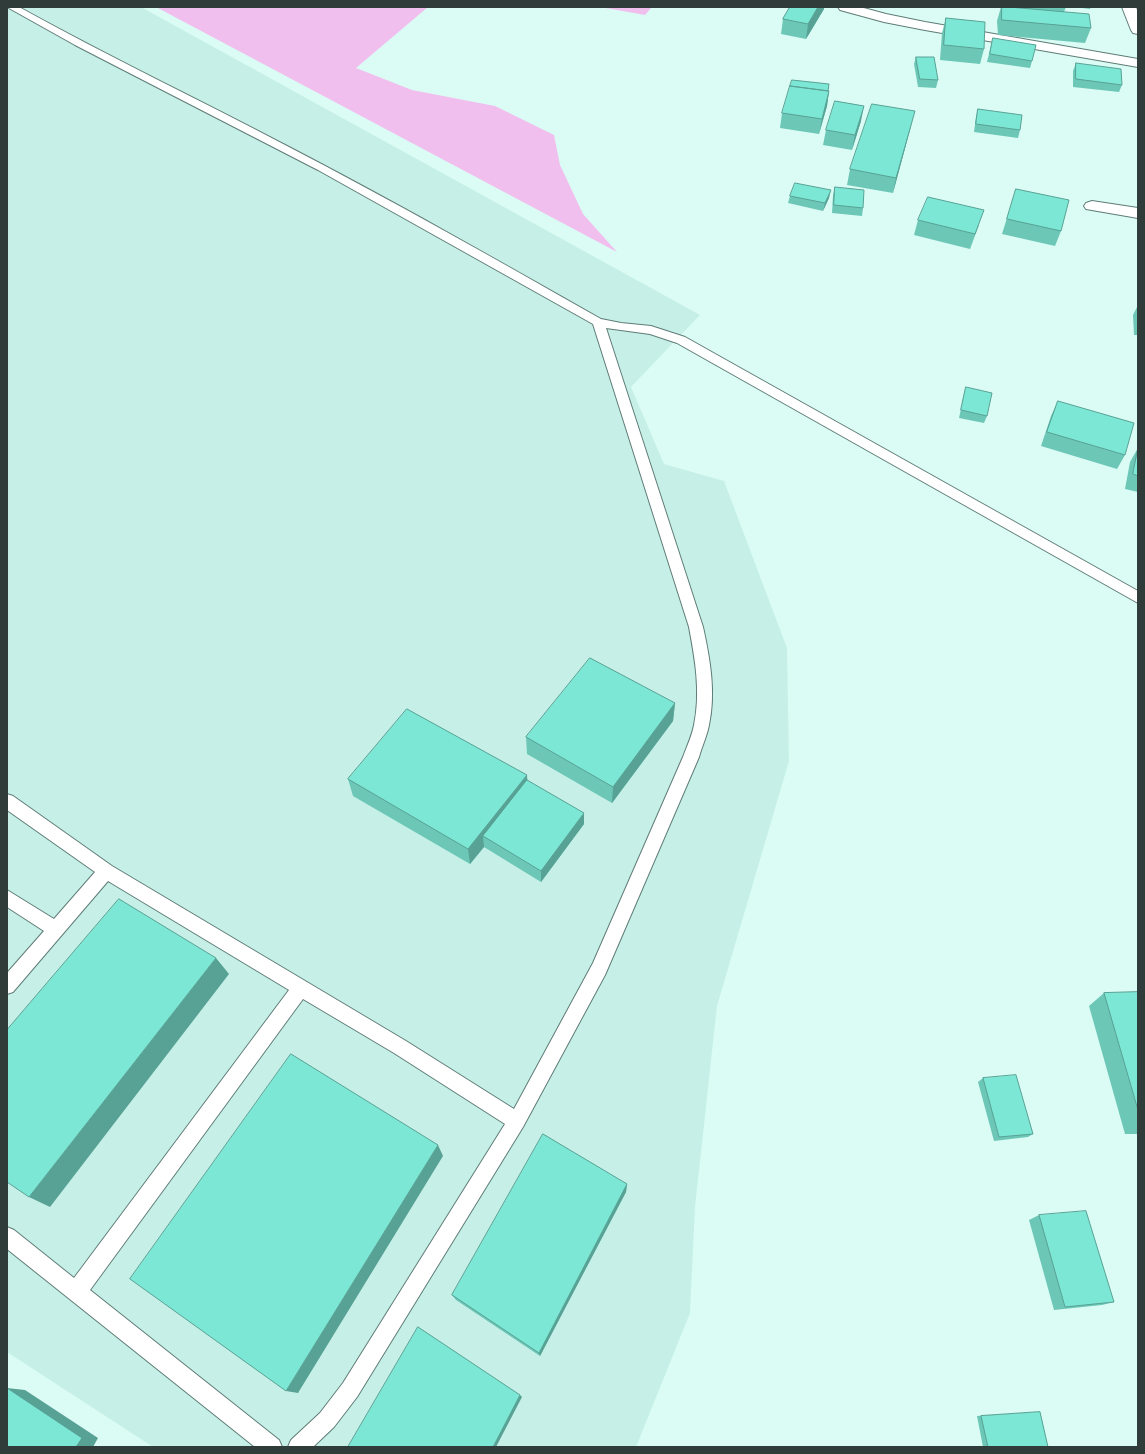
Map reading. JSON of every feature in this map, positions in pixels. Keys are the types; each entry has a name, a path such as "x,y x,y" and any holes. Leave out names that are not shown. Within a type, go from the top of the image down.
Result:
{"main road":[{"path":"845,7 884,18 925,26 1138,63"},
{"path":"1129,7 1138,28"},
{"path":"1092,206 1138,213"}],"lane":[{"path":"12,7 55,32 282,147 598,322 621,327 651,330 681,340 1138,598"},
{"path":"298,1447 327,1420 350,1390 517,1121 599,969 691,757 700,728 705,701 704,662 696,627 598,322"},
{"path":"7,800 106,871 400,1047 517,1121"},
{"path":"7,986 106,871"},
{"path":"7,898 56,929"},
{"path":"76,1292 301,988"},
{"path":"7,1237 272,1447"}],"shaded area":[{"path":"7,7 141,7 700,315 631,387 664,464 724,481 787,648 789,761 717,1006 695,1207 690,1313 636,1447 153,1447 7,1352"},
{"path":"156,7 428,7 356,68 412,90 495,106 554,135 560,165 583,214 617,252"},
{"path":"600,7 652,7 645,15"}],"building":[{"path":"790,7 818,7 808,24 783,19"},
{"path":"1002,7 1089,14 1091,28 1002,20"},
{"path":"946,18 985,22 984,49 944,45"},
{"path":"993,38 1036,45 1032,61 990,54"},
{"path":"916,57 934,57 938,80 920,79"},
{"path":"1076,63 1121,69 1122,85 1076,79"},
{"path":"792,80 829,84 828,91 790,86"},
{"path":"790,86 829,91 822,119 782,113"},
{"path":"835,101 864,106 855,135 826,130"},
{"path":"872,104 915,111 896,178 850,169"},
{"path":"978,109 1022,115 1020,130 976,124"},
{"path":"795,183 831,190 825,203 790,196"},
{"path":"835,187 864,190 863,208 834,205"},
{"path":"1016,189 1069,200 1061,231 1007,219"},
{"path":"928,197 984,210 975,234 918,220"},
{"path":"966,387 992,393 987,416 961,410"},
{"path":"1058,401 1134,423 1125,455 1047,432"},
{"path":"1138,448 1138,476 1133,474"},
{"path":"590,658 675,703 613,787 526,737"},
{"path":"407,709 527,775 468,849 348,779"},
{"path":"527,780 584,813 541,871 483,836"},
{"path":"119,899 216,958 29,1197 7,1182 7,1030"},
{"path":"1138,992 1138,1110 1104,993"},
{"path":"291,1054 438,1145 286,1391 130,1279"},
{"path":"1016,1075 1033,1134 999,1137 983,1078"},
{"path":"543,1134 627,1184 539,1353 452,1295"},
{"path":"1086,1211 1114,1302 1065,1307 1039,1215"},
{"path":"418,1327 520,1395 493,1447 348,1447"},
{"path":"7,1388 82,1438 76,1447 7,1447"},
{"path":"1040,1412 1048,1447 988,1447 981,1416"}]}
